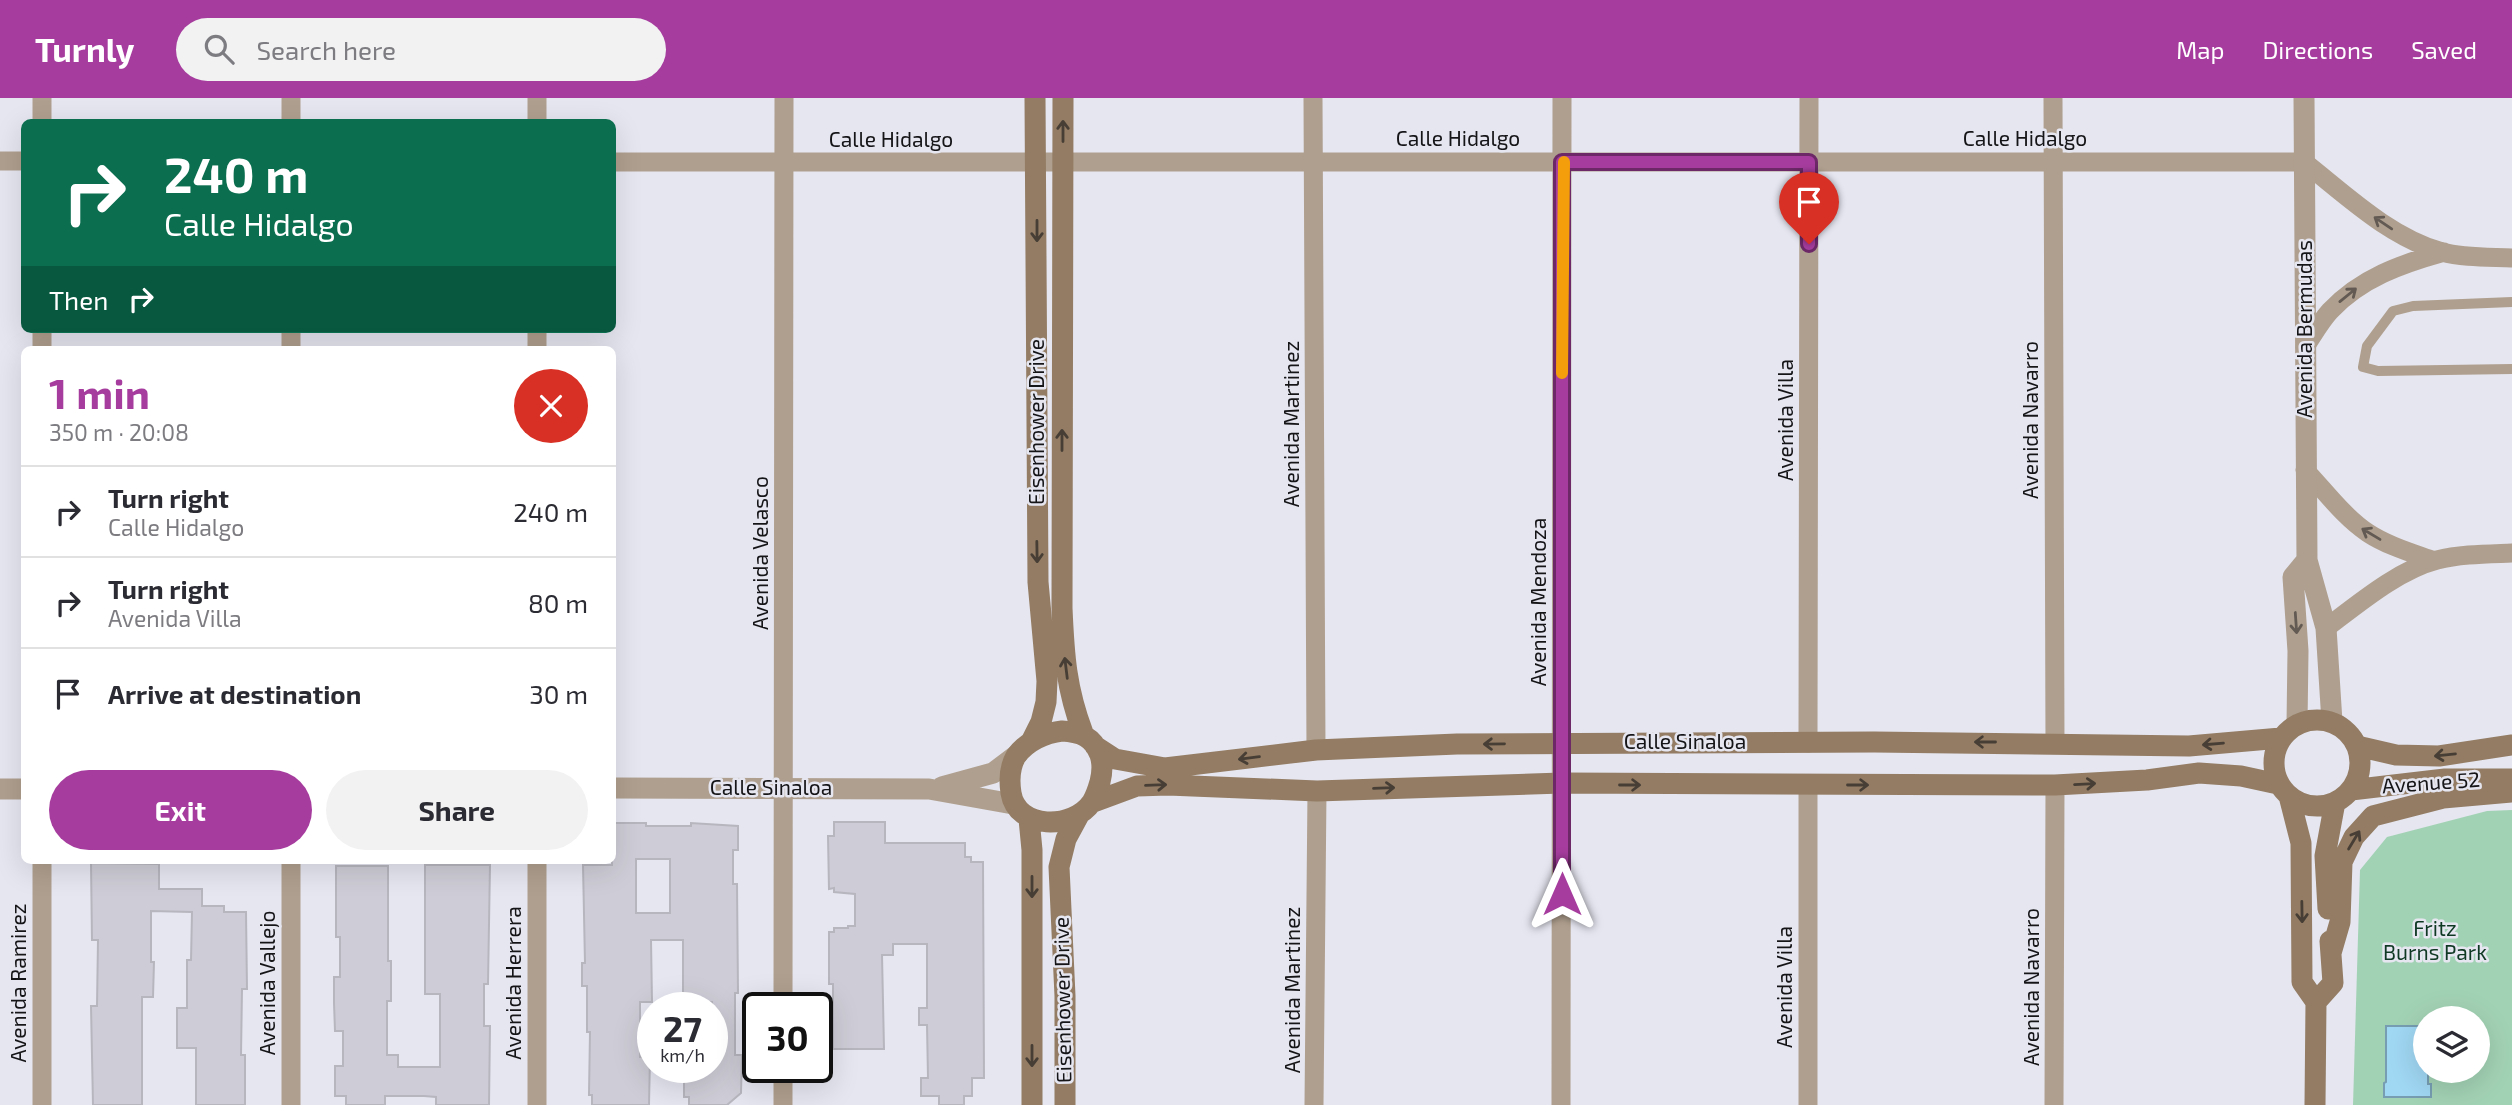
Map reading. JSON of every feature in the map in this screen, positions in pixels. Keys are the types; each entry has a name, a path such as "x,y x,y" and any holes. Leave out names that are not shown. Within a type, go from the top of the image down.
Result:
{"main road":[{"name":"Eisenhower Drive","path":"1024,749 1041,722 1047,681 1038,582 1035,98"},
{"name":"Eisenhower Drive","path":"1063,98 1062,608 1066,673 1071,702 1089,740"},
{"path":"2315,1105 2316,1002 2302,982 2301,843 2273,761 2281,738 2298,724 2320,719 2332,722 2351,736 2357,746 2360,769 2343,796 2325,856 2333,983 2316,1002"},
{"path":"1062,731 1089,740 1102,762 1097,791 1085,809 1068,820 1055,822 1029,818 1013,804 1009,779 1011,766 1024,749 1051,733 1062,731"},
{"name":"Calle Sinaloa","path":"1089,740 1115,759 1165,768 1316,750 1562,743 2055,743 2189,746 2281,738"},
{"name":"Avenue 52","path":"2357,746 2396,755 2439,756 2512,745"},
{"name":"Calle Sinaloa","path":"1085,809 1137,786 1168,785 1317,791 1562,783 2055,785 2147,780 2200,773 2241,776 2284,790"},
{"name":"Avenue 52","path":"2343,796 2445,779 2512,779"},
{"path":"2284,790 2299,802 2311,806 2343,796"},
{"path":"2331,953 2340,922 2342,862 2354,837 2373,816 2443,798 2512,792"},
{"name":"Eisenhower Drive","path":"1065,1105 1065,996 1059,867 1066,839 1085,809"},
{"name":"Eisenhower Drive","path":"1029,818 1032,849 1032,1105"}],"street":[{"path":"42,98 42,119"},
{"path":"291,98 291,119"},
{"path":"537,98 537,119"},
{"name":"Avenida Velasco","path":"783,992 784,98"},
{"name":"Avenida Martinez","path":"1313,98 1316,750"},
{"name":"Avenida Mendoza","path":"1561,1105 1562,98"},
{"name":"Avenida Villa","path":"1808,743 1809,98"},
{"name":"Avenida Navarro","path":"2053,98 2055,743"},
{"name":"Avenida Bermudas","path":"2304,98 2307,560 2326,628 2332,722"},
{"path":"0,161 21,161"},
{"name":"Calle Hidalgo","path":"616,162 2304,162"},
{"path":"2304,162 2366,212 2403,236 2444,252 2512,258"},
{"path":"2305,347 2328,313 2351,292 2377,275 2404,263 2444,252"},
{"path":"2305,470 2347,516 2367,533 2395,547 2434,561"},
{"path":"2326,628 2397,578 2434,561 2472,554 2512,553"},
{"name":"Avenida Bermudas","path":"2298,724 2298,651 2293,577 2307,560"},
{"name":"Calle Sinaloa","path":"929,789 993,773 1024,749"},
{"name":"Avenida Villa","path":"1808,785 1808,1105"},
{"name":"Avenida Navarro","path":"2054,1105 2055,785"},
{"name":"Calle Sinaloa","path":"616,788 929,789 1013,804"},
{"path":"0,789 21,789"},
{"name":"Avenida Martinez","path":"1314,1105 1317,791"},
{"name":"Avenida Ramirez","path":"42,864 42,1105"},
{"name":"Avenida Vallejo","path":"290,1105 291,864"},
{"name":"Avenida Herrera","path":"537,864 537,1105"},
{"path":"783,1083 783,1105"}],"lane":[{"path":"2512,302 2413,306 2393,311 2367,345 2363,367 2378,371 2512,369"}],"green space":[{"name":"Fritz Burns Park","path":"2512,810 2512,1105 2353,1105 2360,870 2387,837 2487,811"}],"water":[{"path":"2386,1026 2413,1026 2413,1083 2431,1084 2431,1097 2384,1097"}],"building":[{"path":"834,822 885,822 885,843 965,843 965,857 971,857 971,862 983,862 984,1078 972,1078 972,1096 964,1096 964,1105 939,1105 939,1096 921,1096 921,1078 928,1078 927,1025 919,1025 919,1008 927,1008 927,944 893,944 893,955 882,955 884,1049 833,1049 833,984 829,984 829,932 834,932 834,928 855,926 855,894 829,889 828,836 834,836"},
{"path":"616,823 646,823 646,826 691,826 691,823 738,826 738,850 733,850 733,884 737,884 738,993 735,993 735,1055 742,1055 741,1093 727,1105 689,1105 689,1097 684,1097 684,1083 728,1083 728,992 683,992 683,940 651,940 652,992 637,992 637,1083 649,1083 649,1105 592,1105 592,1095 589,1095 590,1032 587,1032 587,986 582,986 582,963 585,963 583,865 616,864","holes":["636,859 670,859 670,913 636,913"]},
{"path":"91,864 159,864 159,889 202,889 202,906 224,906 224,912 246,912 247,989 242,989 241,1055 245,1055 245,1105 196,1105 196,1048 177,1048 177,1008 187,1008 187,960 191,960 192,912 151,911 153,997 142,997 142,1105 93,1105 91,1006 97,1006 98,940 92,940"},
{"path":"425,865 490,865 488,984 484,984 484,1026 490,1026 489,1105 436,1105 436,1097 385,1096 385,1105 346,1105 346,1096 335,1096 335,1066 343,1066 343,1031 335,1031 334,1003 334,977 340,977 340,937 336,937 336,866 388,866 388,961 391,961 391,1001 387,1001 387,1055 398,1055 398,1067 440,1067 440,994 425,994"}],"slow traffic":[{"path":"1562,373 1564,162"}],"route":[{"path":"1562,894 1562,162 1809,162 1809,244"}]}
